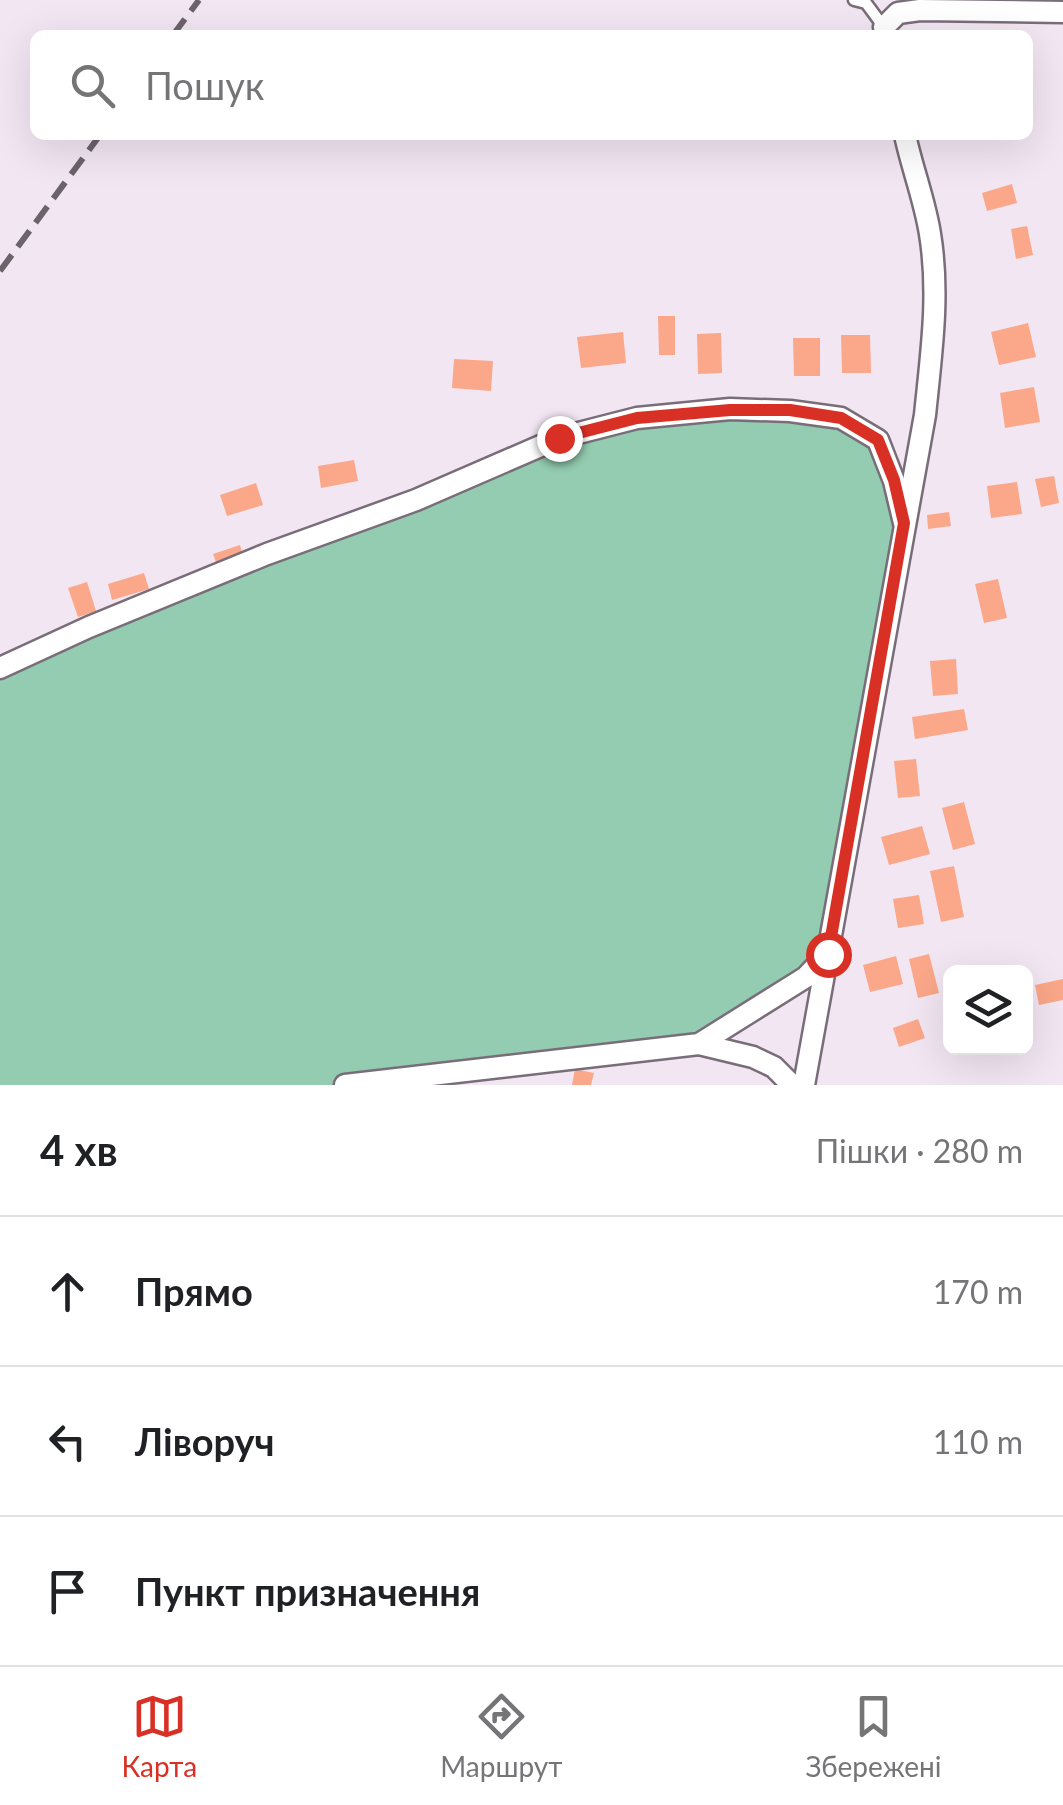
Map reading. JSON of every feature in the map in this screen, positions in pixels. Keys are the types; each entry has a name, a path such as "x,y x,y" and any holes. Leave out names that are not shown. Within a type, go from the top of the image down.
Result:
{"street":[{"path":"886,30 898,14 920,10 1063,12"},
{"path":"804,1085 925,415 936,306 930,232 906,140"},
{"path":"0,668 90,626 267,554 416,500 559,438 637,418 730,410 790,410 841,418 878,440 894,480 904,523"},
{"path":"698,1044 806,976 828,954"},
{"path":"346,1085 698,1044 753,1057 774,1067 792,1085"}],"lane":[{"path":"854,0 866,3 884,30"}],"green space":[{"path":"790,411 878,440 904,523 827,955 698,1044 345,1085 0,1085 0,668 637,418"}],"building":[{"path":"1012,184 1017,203 987,211 982,193"},
{"path":"1027,226 1033,255 1016,259 1011,229"},
{"path":"658,316 675,316 675,355 659,355"},
{"path":"1028,323 1036,357 999,365 991,332"},
{"path":"623,332 626,363 581,368 577,337"},
{"path":"721,333 722,373 698,374 697,334"},
{"path":"841,335 870,335 871,373 842,373"},
{"path":"793,338 820,338 820,376 794,376"},
{"path":"454,359 493,361 491,391 452,388"},
{"path":"1034,387 1040,422 1005,428 1000,393"},
{"path":"354,460 358,481 321,488 318,466"},
{"path":"1054,476 1059,503 1041,507 1035,479"},
{"path":"1017,482 1022,514 991,518 987,486"},
{"path":"256,483 263,505 227,516 220,495"},
{"path":"949,512 951,526 928,529 927,515"},
{"path":"240,545 243,556 217,565 213,554"},
{"path":"144,573 149,589 112,600 108,584"},
{"path":"998,579 1007,618 984,623 975,584"},
{"path":"87,582 96,611 78,617 68,588"},
{"path":"956,659 958,694 933,696 930,661"},
{"path":"964,709 968,730 915,739 912,717"},
{"path":"916,759 920,796 898,798 894,761"},
{"path":"964,802 975,844 953,850 942,808"},
{"path":"922,826 930,854 889,865 881,837"},
{"path":"954,866 964,917 941,922 930,871"},
{"path":"919,895 924,924 898,928 893,899"},
{"path":"929,954 939,993 918,998 909,959"},
{"path":"896,956 903,984 870,992 863,965"},
{"path":"1063,979 1063,1000 1039,1005 1035,985"},
{"path":"918,1019 925,1038 899,1047 893,1028"},
{"path":"575,1069 594,1073 591,1085 572,1085"}],"railway":[{"path":"177,30 199,0"},
{"path":"0,271 96,140"}],"route":[{"path":"559,438 637,418 730,410 790,410 841,418 878,440 894,480 904,523 828,954"}]}
